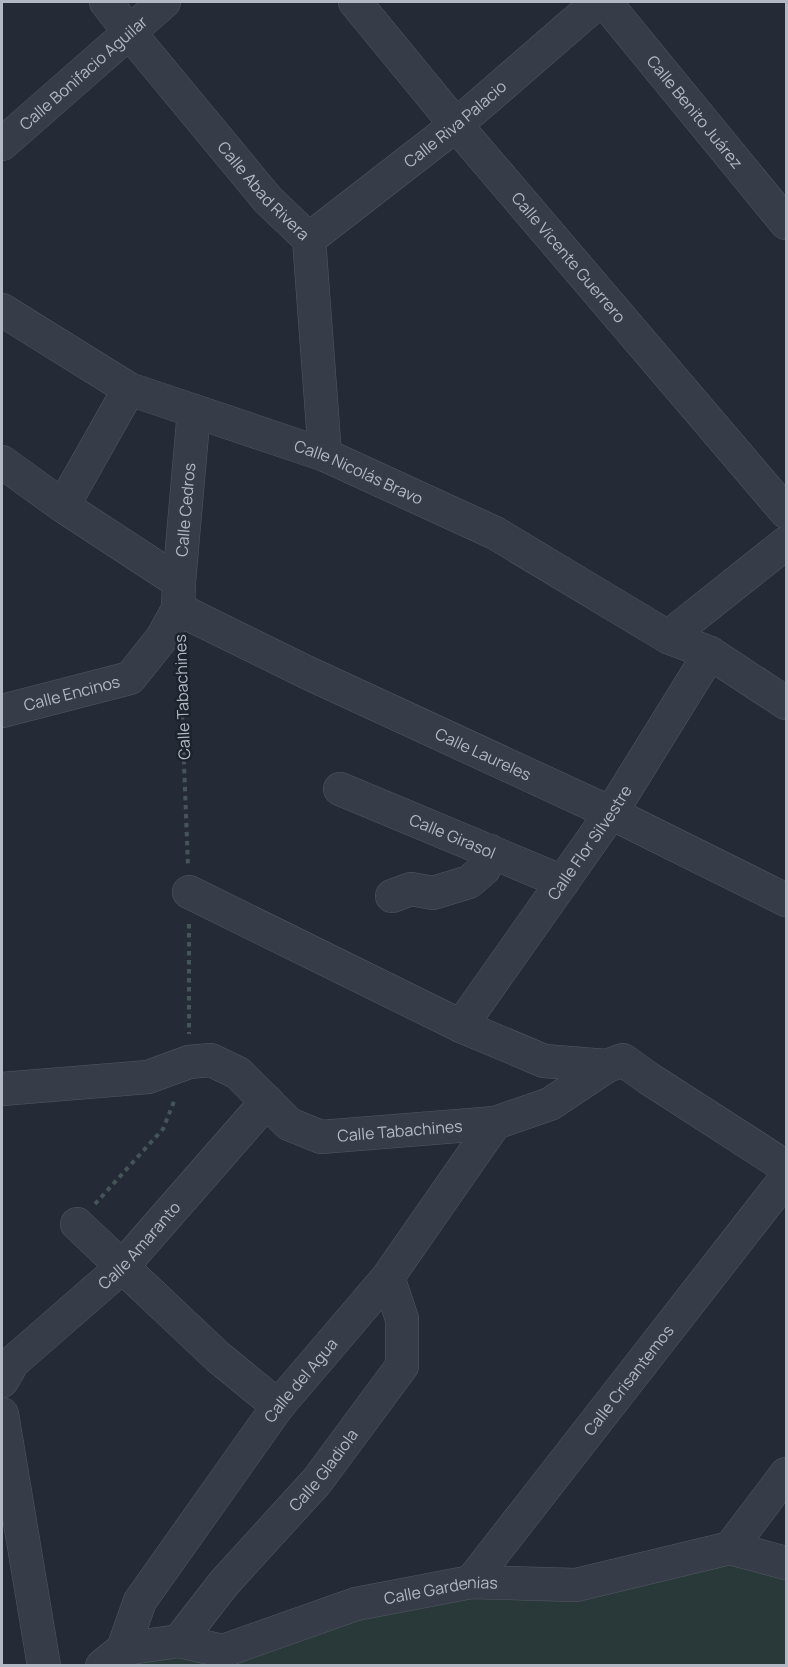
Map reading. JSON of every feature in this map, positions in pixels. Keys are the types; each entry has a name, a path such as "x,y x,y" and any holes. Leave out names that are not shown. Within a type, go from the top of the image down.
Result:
{"street":[{"name":"Calle Abad Rivera","path":"106,2 268,200 309,240 325,456"},
{"name":"Calle Bonifacio Aguilar","path":"2,144 164,2"},
{"name":"Calle Vicente Guerrero","path":"355,2 456,125 786,512"},
{"name":"Calle Riva Palacio","path":"309,240 456,125 598,2"},
{"name":"Calle Benito Juárez","path":"605,2 786,223"},
{"name":"Calle Nicolás Bravo","path":"2,310 129,389 325,456 495,533 668,637 710,653 772,682 786,703"},
{"path":"63,506 129,389"},
{"name":"Calle Cedros","path":"179,595 194,411"},
{"name":"Calle Laureles","path":"2,462 179,595 306,672 611,813 786,900"},
{"path":"668,637 786,543"},
{"name":"Calle Encinos","path":"2,711 130,678 162,638 179,595"},
{"name":"Calle Flor Silvestre","path":"461,1026 611,813 710,653"},
{"name":"Calle Girasol","path":"340,789 563,882"},
{"path":"392,896 411,889 433,893 469,882 484,869 490,851"},
{"path":"189,892 461,1026 544,1061 607,1066 623,1060 786,1167"},
{"name":"Calle Tabachines","path":"189,1062 211,1060 238,1072 288,1124 321,1137 495,1123 550,1104 607,1066"},
{"path":"544,1061 550,1104"},
{"path":"2,1089 148,1077 189,1062"},
{"name":"Calle Amaranto","path":"2,1381 13,1362 121,1268 267,1101"},
{"name":"Calle del Agua","path":"112,1657 140,1601 278,1406 388,1277 495,1123"},
{"name":"Calle Crisantemos","path":"471,1582 786,1178"},
{"path":"76,1224 218,1357 278,1406"},
{"name":"Calle Gladiola","path":"179,1641 224,1583 317,1481 402,1366 402,1319 388,1277"},
{"path":"2,1414 44,1665"},
{"path":"730,1548 786,1474"},
{"name":"Calle Gardenias","path":"112,1657 179,1641 223,1651 356,1604 471,1582 576,1585 730,1548 786,1563"}],"path":[{"name":"Calle Tabachines","path":"180,656 189,892 189,1062"},
{"path":"76,1224 163,1129 189,1062"}],"shaded area":[{"path":"730,1548 786,1563 786,1665 102,1666 223,1651 356,1604 576,1585"}]}
